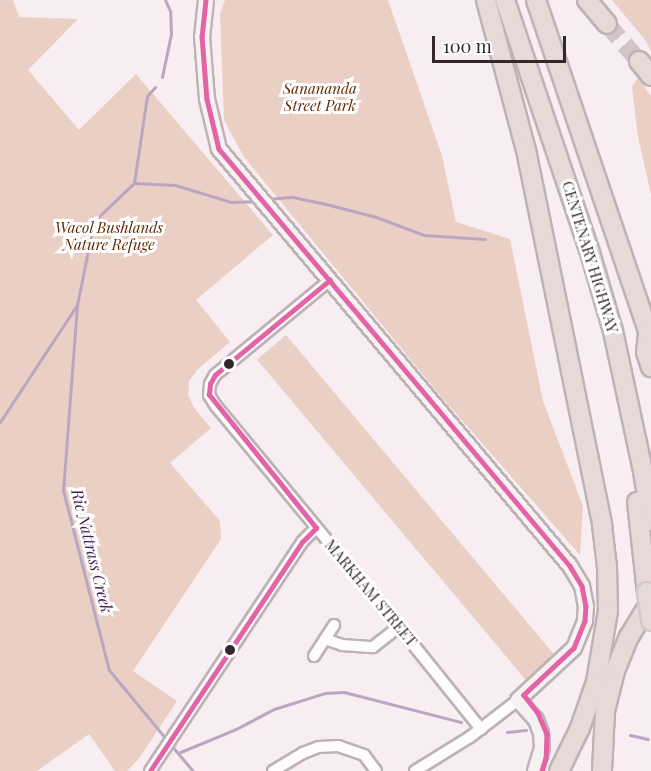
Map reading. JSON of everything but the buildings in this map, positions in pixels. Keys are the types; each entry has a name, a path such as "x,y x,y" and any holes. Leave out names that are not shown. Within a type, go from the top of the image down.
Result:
{"highway":[{"path":"486,0 526,150 602,525 606,567 608,611 596,682 580,728 559,771"},
{"name":"CENTENARY HIGHWAY","path":"505,0 589,249 613,331 651,521"},
{"name":"CENTENARY HIGHWAY","path":"536,0 650,336 646,352 651,367"},
{"path":"587,0 607,24"},
{"path":"639,61 651,76"},
{"path":"628,397 624,415 651,621"},
{"path":"602,771 605,711 615,671 649,597"}],"street":[{"path":"206,0 202,36 207,99 219,149 254,194 330,280 570,566 582,586 586,606 582,632 574,648 521,697 481,729 415,771"},
{"name":"MARKHAM STREET","path":"330,280 215,375 210,384 209,395 481,729"},
{"path":"150,771 302,542 316,528"},
{"path":"314,656 334,625"},
{"path":"325,639 333,643 372,647 399,627"},
{"path":"521,697 536,720 541,733 542,748 535,771"},
{"path":"521,697 538,713 547,734 546,758 542,771"},
{"path":"273,771 303,753 328,746 351,749 364,755 376,771"}],"green space":[{"name":"Wacol Bushlands Nature Refuge","path":"0,0 13,0 19,17 78,19 28,70 79,130 136,74 273,235 196,300 230,342 197,370 189,381 188,395 194,408 211,428 170,463 220,521 221,539 133,671 177,701 140,757 127,771 115,771 89,734 37,771 0,771"},
{"name":"Sanananda Street Park","path":"225,0 388,0 442,156 456,222 510,239 543,401 583,506 580,555 438,393 244,157 224,120 220,14"},
{"path":"612,0 651,0 651,51 646,41"},
{"path":"638,78 651,96 651,194 638,137 632,87"},
{"path":"286,335 557,658 528,683 257,359"}],"waterway":[{"path":"162,77 171,34 170,11 165,0"},
{"path":"0,422 77,305 94,221 134,183 147,96 155,87"},
{"path":"134,183 175,185 231,202 256,201"},
{"path":"268,199 293,197 322,203 376,217 424,235 485,239"},
{"name":"Ric Nattrass Creek","path":"77,305 63,490 109,670 167,740"},
{"path":"178,753 236,729 274,709 325,693 344,692 461,722"},
{"path":"507,732 526,730"},
{"path":"630,735 648,739"},
{"name":"Ric Nattrass Creek","path":"171,745 193,771"}],"tunnel":[{"path":"607,24 639,61"}],"transit line":[{"path":"206,0 202,36 207,99 219,149 570,566 582,586 586,606 585,621 574,648 524,695"},
{"path":"316,528 209,395 210,384 215,375 330,280"},
{"path":"150,771 302,542 316,528"},
{"path":"524,695 538,713 547,734 546,758 542,771"}]}
